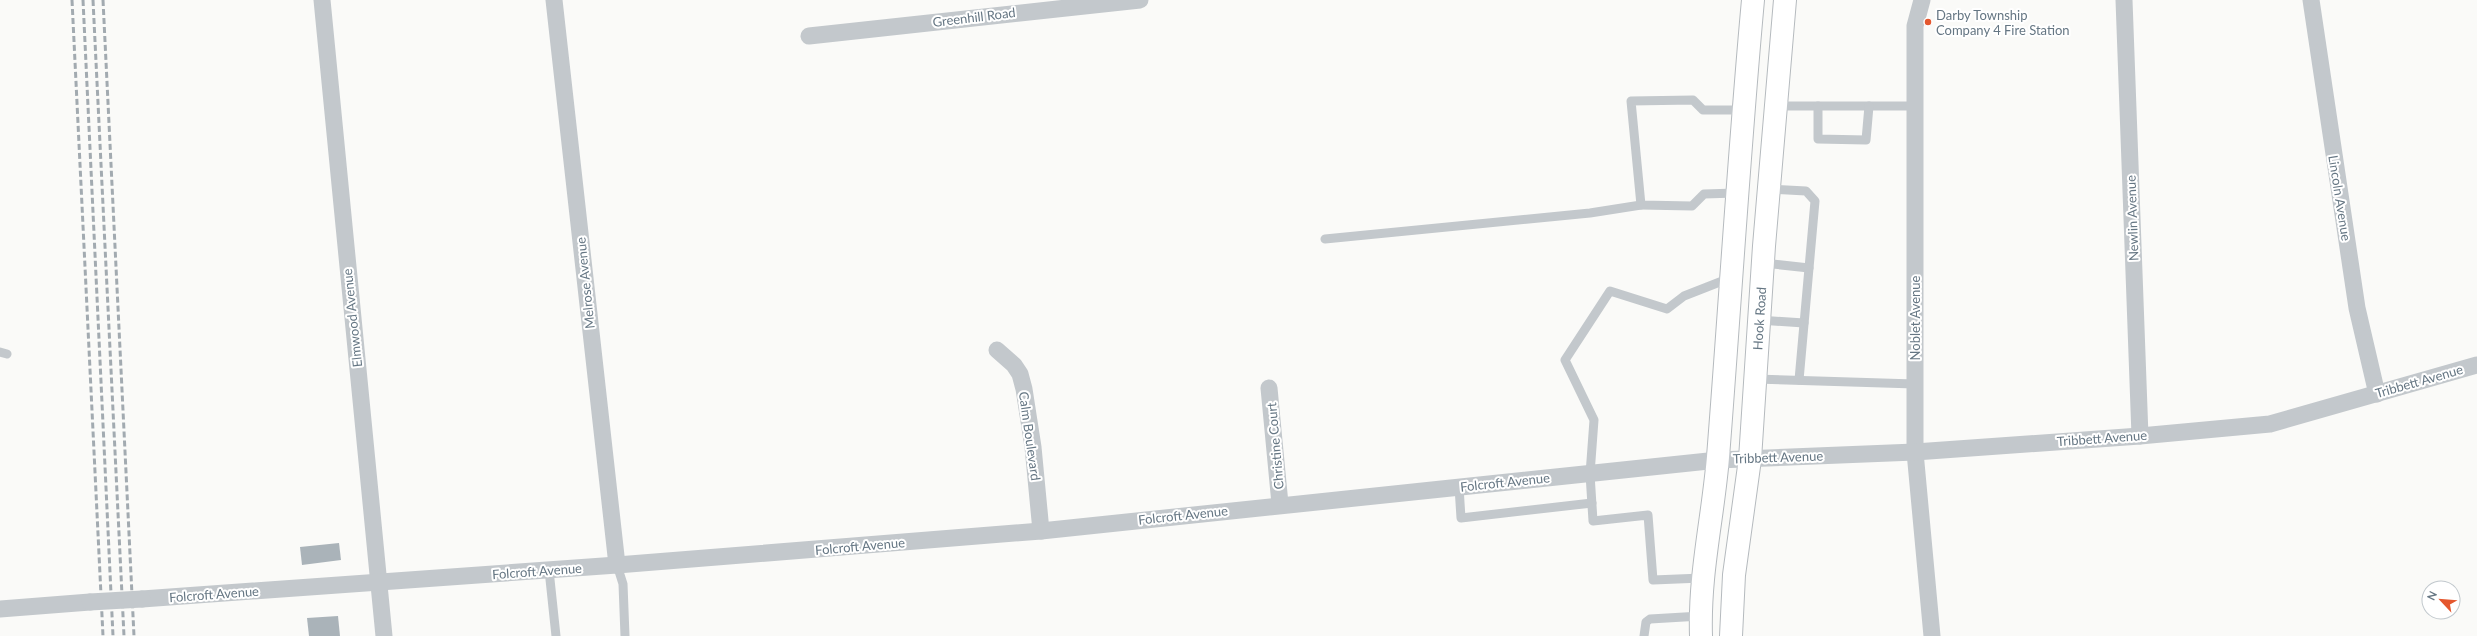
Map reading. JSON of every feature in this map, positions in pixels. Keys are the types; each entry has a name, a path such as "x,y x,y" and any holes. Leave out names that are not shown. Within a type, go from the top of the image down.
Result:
{"main road":[{"path":"1701,626 1702,578 1718,460 1736,194 1753,0"},
{"name":"Hook Road","path":"1731,636 1734,575 1750,459 1763,263 1785,0"}],"street":[{"name":"Elmwood Avenue","path":"322,0 384,636"},
{"name":"Melrose Avenue","path":"554,0 617,565"},
{"name":"Greenhill Road","path":"809,36 1024,6 1140,0"},
{"name":"Noblet Avenue","path":"1922,0 1915,26 1915,452 1932,636"},
{"name":"Newlin Avenue","path":"2124,0 2140,436"},
{"name":"Lincoln Avenue","path":"2311,0 2357,308 2377,394"},
{"name":"Calm Boulevard","path":"997,350 1014,365 1020,374 1024,388 1033,447 1042,531"},
{"name":"Tribbett Avenue","path":"1718,460 1915,452 2140,436 2270,424 2477,365"},
{"name":"Christine Court","path":"1269,388 1280,504"},
{"name":"Folcroft Avenue","path":"0,609 617,565 1042,531 1280,504 1718,460"}],"lane":[{"path":"1641,205 1632,101 1694,100 1703,110 1743,110"},
{"path":"1776,106 1915,106"},
{"path":"1818,106 1818,139 1858,140 1866,140 1869,106"},
{"path":"1769,189 1806,191 1815,201 1799,380"},
{"path":"1326,239 1590,213 1641,205 1692,206 1704,194 1736,194"},
{"path":"1763,263 1809,268"},
{"path":"1702,578 1653,580 1648,515 1593,520 1590,474 1594,420 1565,360 1610,291 1667,309 1684,296 1730,278"},
{"path":"1759,320 1804,323"},
{"path":"1755,379 1915,384"},
{"path":"1459,487 1462,518 1592,503"},
{"path":"617,565 623,584 625,636"},
{"path":"549,570 556,636"},
{"path":"1644,636 1646,622 1650,619 1701,626"}],"building":[{"path":"339,543 341,560 302,565 300,547"},
{"path":"338,616 340,636 309,636 307,618"}],"railway":[{"path":"72,0 103,636"},
{"path":"83,0 113,636"},
{"path":"93,0 124,636"},
{"path":"103,0 134,636"}],"place":[{"name":"Darby Township Company 4 Fire Station","path":"1928,22"}]}
